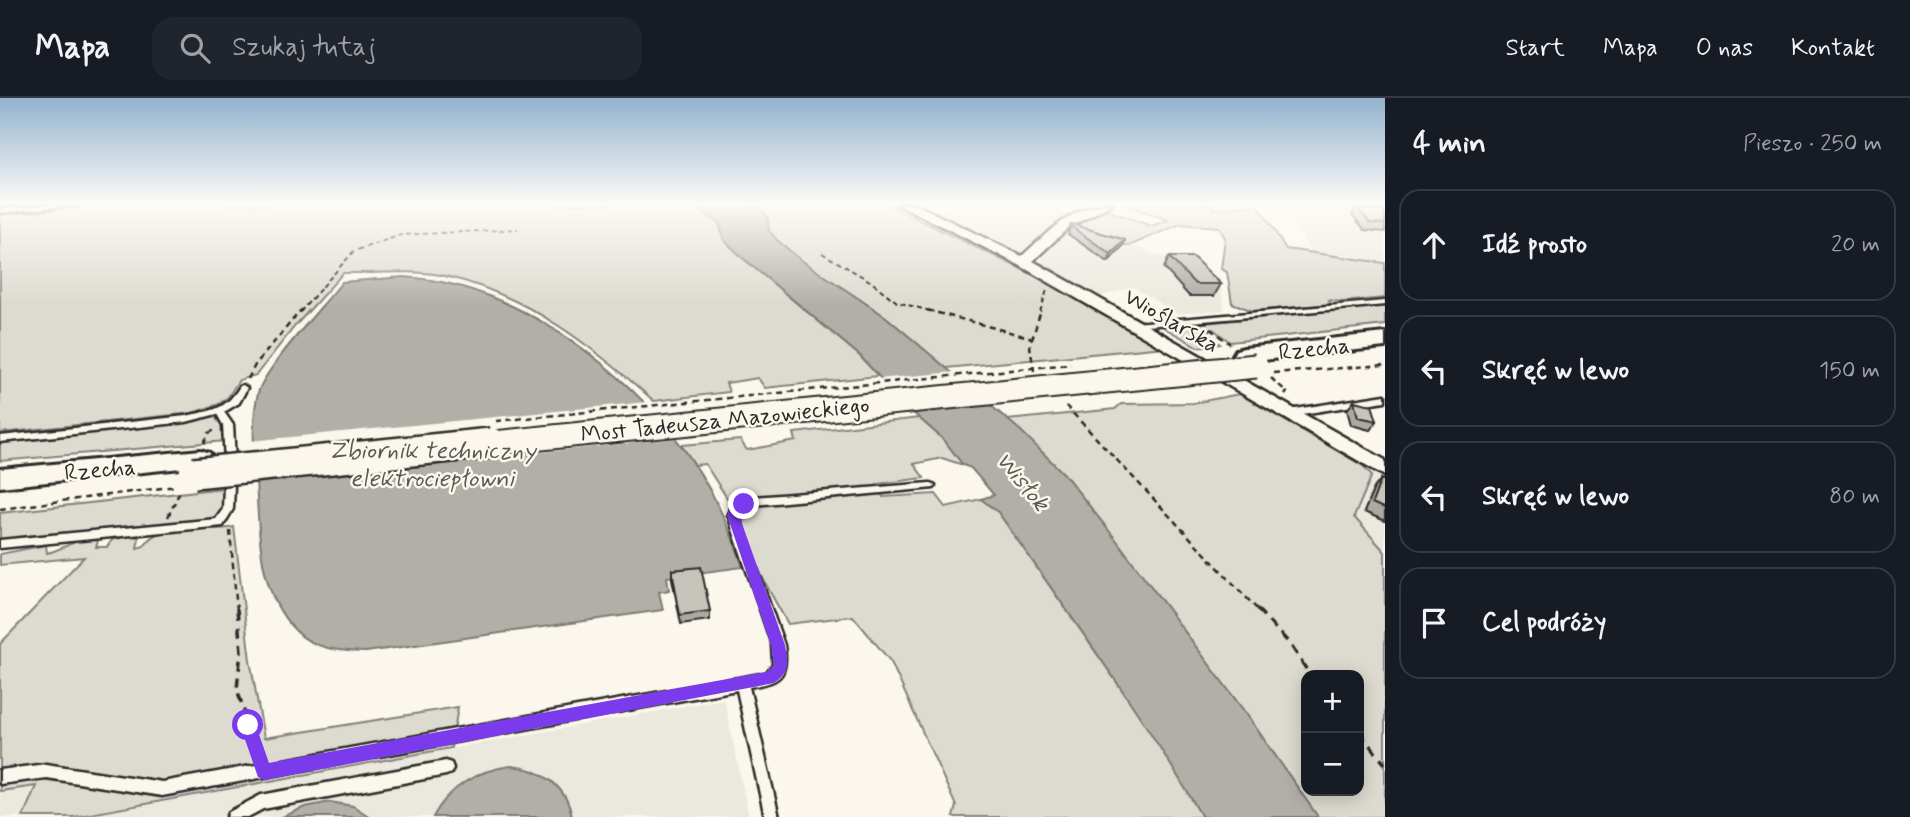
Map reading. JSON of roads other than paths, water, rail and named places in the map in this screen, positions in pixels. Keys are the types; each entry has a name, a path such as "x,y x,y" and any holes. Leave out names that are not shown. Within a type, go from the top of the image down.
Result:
{"main road":[{"name":"Rzecha","path":"1239,354 1385,340"},
{"name":"Rzecha","path":"1239,354 1385,354"},
{"name":"Most Tadeusza Mazowieckiego","path":"197,466 1239,354"},
{"name":"Rzecha","path":"0,478 197,466"},
{"name":"Rzecha","path":"0,494 197,466"}],"street":[{"name":"Wioślarska","path":"973,238 1049,276 1385,469"},
{"path":"1024,262 1050,238"}],"lane":[{"path":"1134,325 1385,303"},
{"path":"0,439 186,419 219,411 236,401 243,388"},
{"path":"1289,413 1385,398"},
{"path":"0,544 219,523 228,509 230,462 228,425 219,411"},
{"path":"0,777 46,771 162,789 769,678 779,672 781,666 778,645 733,515 736,508 753,501 930,486"},
{"path":"742,684 772,817"},
{"path":"234,817 261,802 446,768"}],"water":[{"name":"Wisłok","path":"723,238 775,238 801,260 886,317 1021,431 1064,474 1117,541 1247,715 1318,817 1202,817 1154,739 1077,625 998,512 981,499 994,495 971,468 963,465 944,440 910,410 859,355 744,259"},
{"name":"Zbiornik techniczny elektrociepłowni","path":"404,277 443,282 480,293 518,309 587,352 618,378 673,435 695,465 722,514 743,567 667,577 669,590 659,592 663,610 366,652 320,646 303,637 283,616 267,579 262,559 254,446 254,414 258,393 282,353 342,282"},
{"path":"511,766 533,771 551,781 564,796 572,817 433,817 447,797 465,782 487,771"},
{"path":"330,802 353,806 370,817 282,817 305,807"}]}
